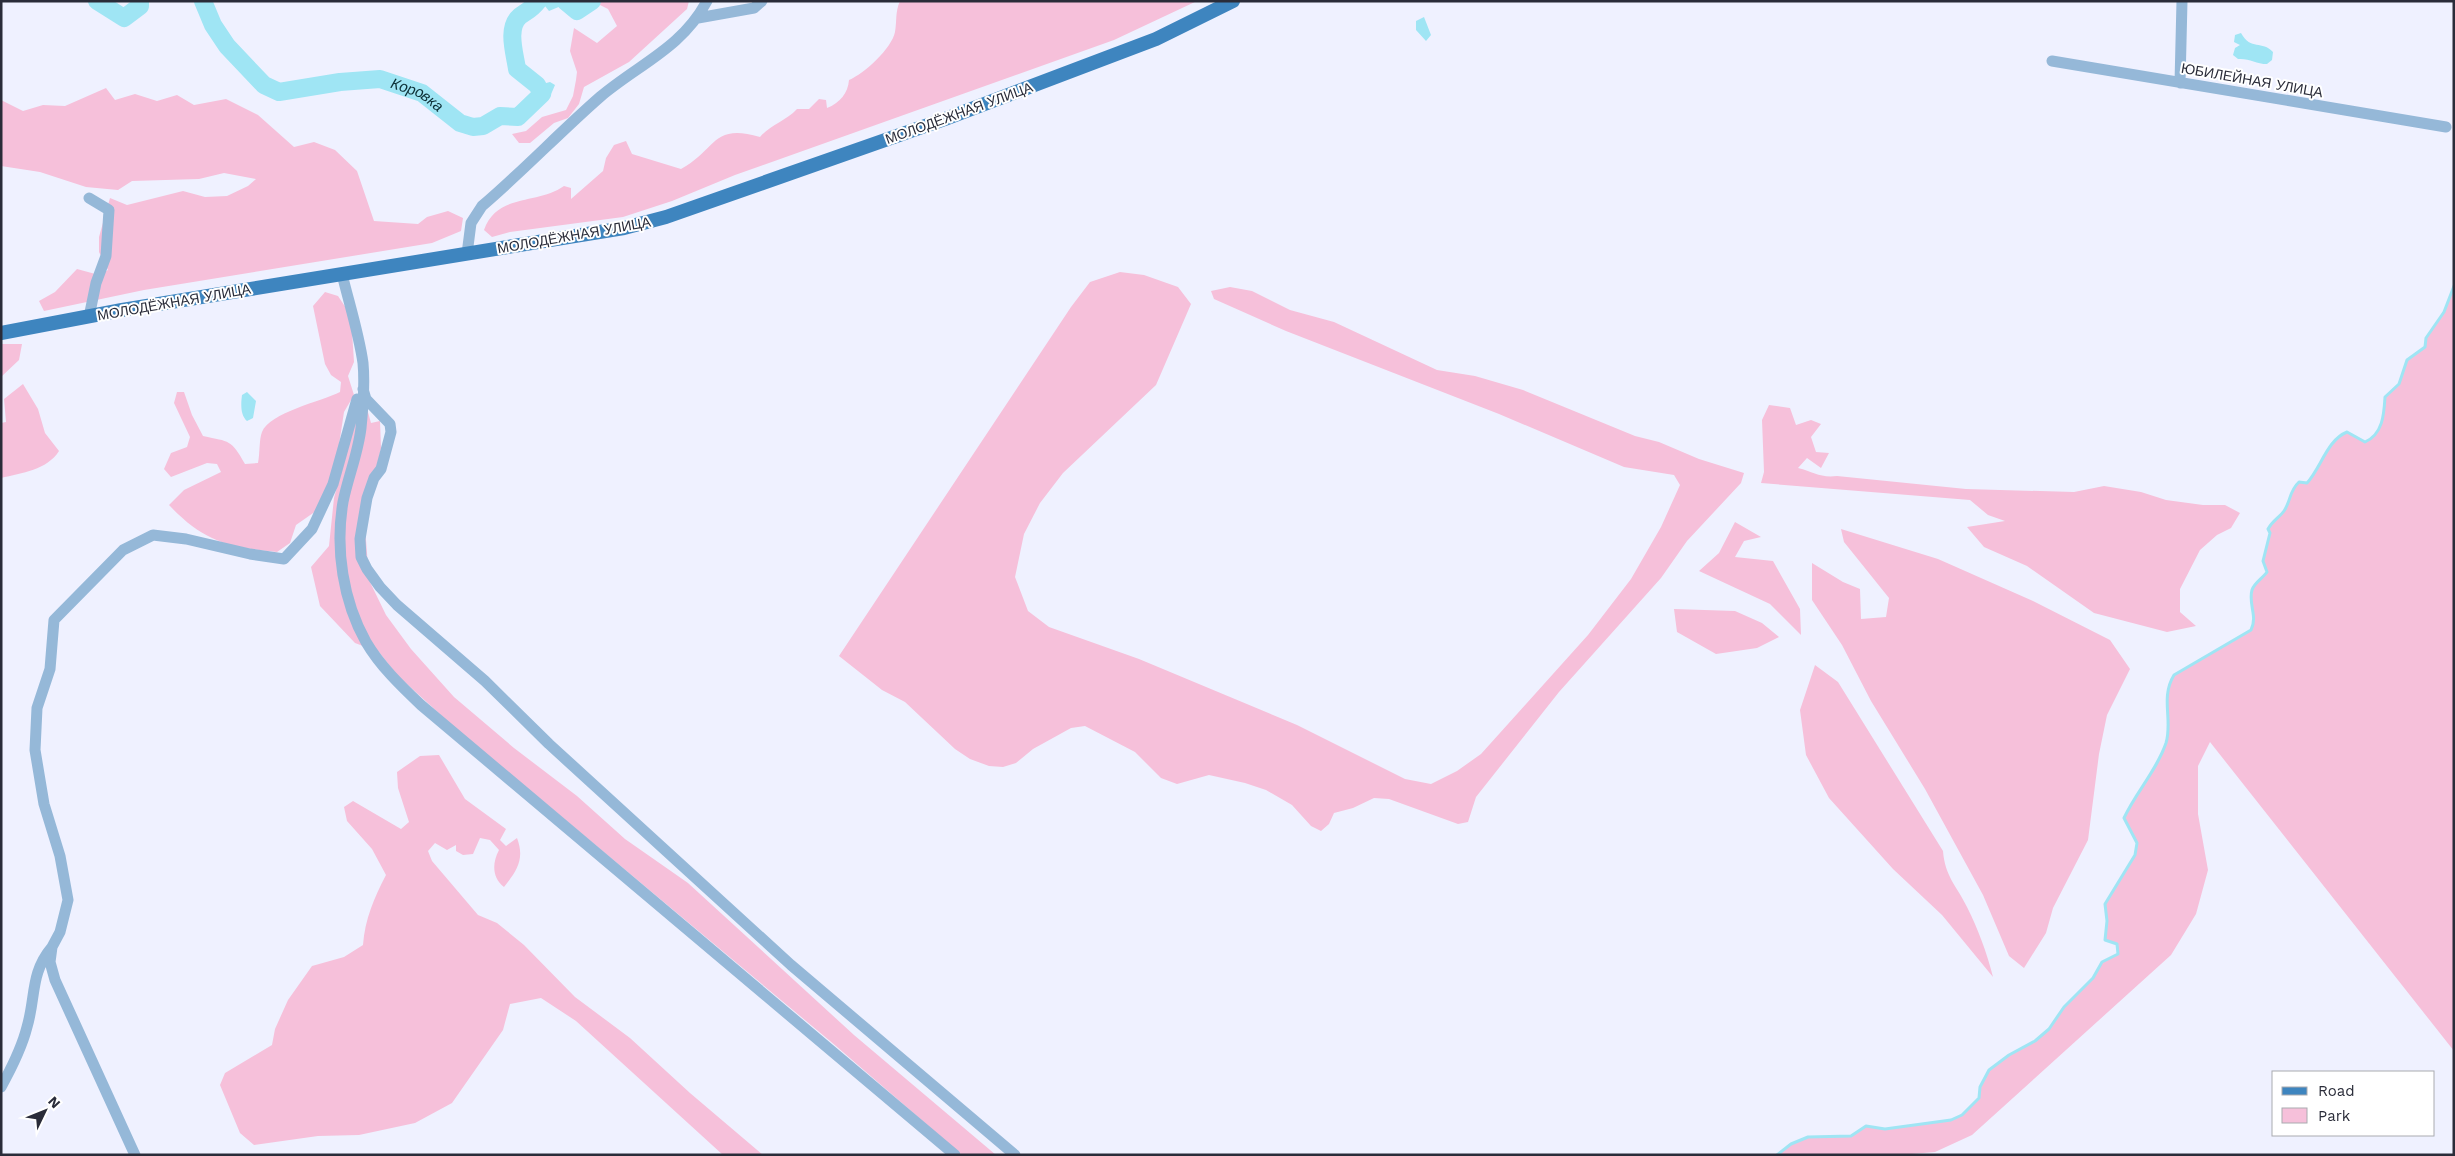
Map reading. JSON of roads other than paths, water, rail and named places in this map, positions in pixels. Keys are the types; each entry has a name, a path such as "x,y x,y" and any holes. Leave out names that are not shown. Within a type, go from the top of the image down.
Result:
{"main road":[{"name":"МОЛОДЁЖНАЯ УЛИЦА","path":"1,333 89,316 624,228 666,217 945,119 1156,39 1233,1"}],"street":[{"path":"467,254 471,223 482,206 623,78 669,48 698,18 707,1"},
{"path":"698,18 754,8 762,1"},
{"path":"2180,83 2182,1"},
{"name":"ЮБИЛЕЙНАЯ УЛИЦА","path":"2052,61 2446,128"},
{"path":"89,198 109,210 106,256 96,283 89,316"},
{"path":"342,274 362,363 357,456 343,501 340,537 342,572 351,610 363,634 391,676 428,712 955,1155"},
{"path":"1,1087 28,1026 36,973 41,959 52,947 60,932 68,900 60,856 44,804 35,750 38,708 50,669 54,620 122,550 153,535 186,539 250,554 284,559 312,529 333,484 362,384"},
{"path":"362,384 366,399 390,424 391,432 381,469 374,478 367,498 360,539 361,557 380,587 397,605 485,681 550,744 791,965 1015,1155"},
{"path":"52,947 50,962 55,980 135,1155"}],"water":[{"path":"541,1 564,1 561,6 549,11"},
{"path":"1424,17 1431,35 1426,41 1416,30 1416,21"},
{"path":"2241,33 2249,42 2269,48 2273,52 2272,60 2267,64 2263,64 2246,59 2238,59 2233,55 2235,48 2240,45 2234,42 2235,35"},
{"path":"550,82 555,85 549,99 527,114 522,113 536,96 535,86"},
{"path":"247,392 256,401 253,418 247,421 243,416 241,405 242,395"}],"waterway":[{"name":"Коровка","path":"97,1 124,18 140,6 140,1"},
{"name":"Коровка","path":"203,1 213,25 227,46 264,85 279,92 340,82 380,79 422,93 460,123 473,127 483,126 500,116 518,117 542,94 537,85 517,69 512,41 513,27 516,21 538,1"},
{"name":"Коровка","path":"565,1 577,11 592,1"},
{"path":"1777,1155 1791,1144 1808,1137 1851,1136 1866,1126 1885,1129 1951,1120 1962,1115 1979,1098 1980,1087 1989,1070 2009,1055 2035,1041 2049,1029 2064,1007 2093,978 2102,962 2118,954 2117,944 2105,940 2107,921 2105,904 2135,855 2137,843 2124,818 2166,743 2168,734 2168,692 2174,675 2251,630 2254,620 2251,600 2252,590 2267,572 2263,561 2270,533 2268,529 2284,511 2296,485 2299,482 2307,483 2334,441 2347,432 2365,442 2376,434 2383,417 2385,397 2399,384 2407,360 2425,347 2426,338 2444,312 2454,286"}]}
